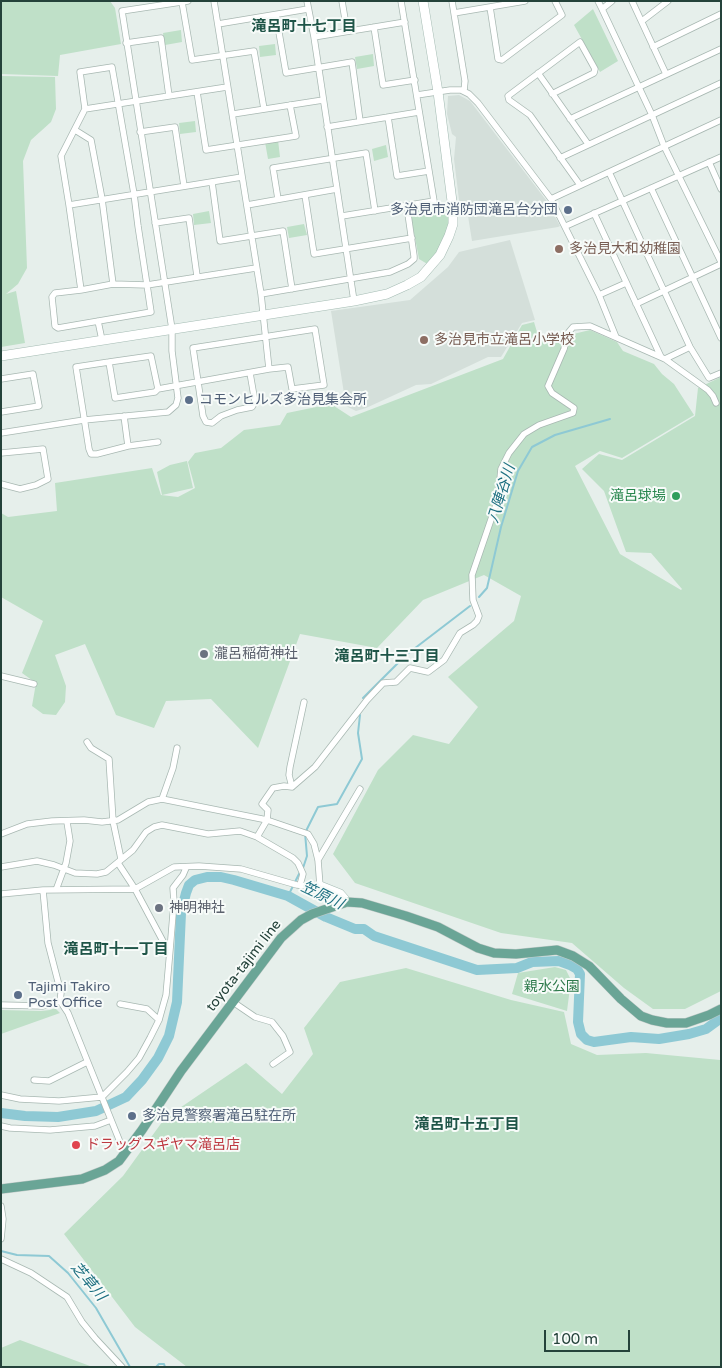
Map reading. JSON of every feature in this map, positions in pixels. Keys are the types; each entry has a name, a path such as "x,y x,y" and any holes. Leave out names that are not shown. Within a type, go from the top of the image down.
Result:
{"main road":[{"name":"toyota-tajimi line","path":"1,1190 82,1179 105,1170 119,1161 181,1071 281,938 292,927 312,914 347,902"},
{"path":"347,902 362,903 438,927 466,943 494,953 516,954 557,950 573,956 589,966 621,1000 640,1016 652,1020 667,1023 686,1023 721,1009"}],"street":[{"path":"214,1 261,294 269,369"},
{"path":"307,1 354,301"},
{"path":"342,1 347,31"},
{"path":"342,216 407,207 434,201 401,1"},
{"path":"1,356 354,301 387,294 421,277 440,255 453,224 453,210 438,92 423,1"},
{"path":"452,1 464,91"},
{"path":"454,13 525,1"},
{"path":"490,7 498,59 502,60 562,15 555,1"},
{"path":"598,1 652,115 664,146 721,263 636,304"},
{"path":"602,8 612,1"},
{"path":"632,1 666,74"},
{"path":"642,21 668,1"},
{"path":"1,433 84,420 168,412 176,405 178,398 172,351 172,329 122,12 185,2 192,60 254,50 264,109"},
{"path":"218,24 308,10"},
{"path":"654,46 721,14"},
{"path":"276,15 286,74 352,62 360,122"},
{"path":"314,37 405,22"},
{"path":"374,27 383,85 415,80"},
{"path":"126,43 161,38 170,96"},
{"path":"552,94 594,73 595,69 580,42 508,96 509,100 530,115 580,186"},
{"path":"570,119 721,49"},
{"path":"81,290 61,156 85,109 80,72 112,67 134,194 147,285 150,312 58,328 55,326 52,297 55,293 81,290 113,284 147,285 256,268"},
{"path":"538,73 588,144"},
{"path":"560,158 721,83"},
{"path":"85,109 227,87"},
{"path":"417,95 450,90 464,91 478,103 551,199 599,295 616,338"},
{"path":"197,92 206,150 296,136 290,105"},
{"path":"233,114 323,100"},
{"path":"327,127 419,112"},
{"path":"388,117 397,176 429,171"},
{"path":"551,199 721,120"},
{"path":"140,132 175,127 184,186"},
{"path":"75,130 91,140 102,199 113,284"},
{"path":"278,199 273,168 366,154 376,211"},
{"path":"566,226 721,157"},
{"path":"708,162 721,188"},
{"path":"609,172 690,347 709,378 721,373"},
{"path":"69,205 242,177"},
{"path":"212,182 220,241 284,231 292,289"},
{"path":"651,188 721,338"},
{"path":"247,204 337,189"},
{"path":"305,195 314,254 412,238"},
{"path":"261,294 352,280 390,272 408,264 414,259 407,207"},
{"path":"594,213 663,358"},
{"path":"155,223 190,218 197,276"},
{"path":"599,295 626,283"},
{"path":"98,321 102,340"},
{"path":"257,837 266,820 268,810 262,804 273,788 292,787 315,767 383,682 396,682 410,668 428,672 444,660 460,633 477,621 478,616 473,600 472,576 498,499 501,469 509,453 524,434 539,425 573,413 574,408 552,393 548,386 564,350 568,333 573,327 590,326 663,358 708,390 716,403"},
{"path":"109,362 115,398 155,392 158,389 197,383 269,369 288,367 292,389 324,385 315,329 193,348 197,383 203,416 206,422 212,423 221,416 252,407 255,402 250,373"},
{"path":"663,358 690,347"},
{"path":"158,389 151,356 76,367 88,449 91,454 158,442"},
{"path":"1,379 34,374 39,406 1,412"},
{"path":"124,416 128,446"},
{"path":"1,453 43,449 48,479 36,485 20,489 1,484"},
{"path":"1,676 34,684"},
{"path":"292,787 290,766 304,702"},
{"path":"87,742 91,748 109,759 113,821 120,861 164,945 170,950"},
{"path":"162,798 173,768 176,748"},
{"path":"318,860 360,789"},
{"path":"1,834 27,824 52,821 84,820 102,822 118,820 148,802 162,798 266,820 308,834 314,844 318,860 320,886"},
{"path":"56,890 70,841 67,822"},
{"path":"1,867 37,861 75,873 97,874 106,872 133,850 146,832 162,825 208,834 240,830 257,837 293,858 303,874 296,884"},
{"path":"1,894 43,890 135,889 174,867 199,866 241,869 296,884 320,886 340,894 347,902"},
{"path":"1,1095 20,1099 59,1101 102,1097 139,1058 158,1020 166,995 174,902 173,888 186,868"},
{"path":"43,890 48,943 61,993 60,1001 68,1013 120,1142 128,1150"},
{"path":"1,1005 43,1006 60,1001"},
{"path":"233,1002 255,1017 272,1022 279,1030 290,1052 273,1064"},
{"path":"120,1004 146,1009 158,1020"},
{"path":"34,1080 49,1081 87,1062"},
{"path":"1,1126 50,1130 96,1126 111,1120"},
{"path":"1,1206 4,1219 1,1239"},
{"path":"1,1259 32,1273 67,1297 91,1333 122,1367"}],"shaded area":[{"path":"459,95 470,101 546,200 560,226 472,241 468,216 461,216 454,159 456,137 452,134 447,114 448,96"},
{"name":"多治見市立滝呂小学校","path":"510,240 535,320 522,323 501,357 488,357 431,384 416,385 366,408 356,411 346,406 331,311 410,300 448,267 459,252"}],"green space":[{"path":"1,1 110,1 115,8 121,44 60,55 58,76 1,74"},
{"path":"593,9 618,61 600,72 574,25"},
{"path":"181,30 182,42 165,45 163,33"},
{"path":"275,44 276,55 260,57 259,46"},
{"path":"373,54 374,66 357,69 355,57"},
{"path":"1,76 55,77 56,109 51,122 31,140 23,161 27,268 18,284 6,294 16,291 25,343 1,347"},
{"path":"195,121 196,132 180,134 179,123"},
{"path":"278,140 280,157 268,159 265,142"},
{"path":"386,145 388,157 374,161 372,149"},
{"path":"450,202 451,213 448,229 443,243 429,265 419,259 410,212 414,208"},
{"path":"209,211 211,223 194,225 193,214"},
{"path":"304,224 307,235 289,238 287,227"},
{"path":"534,322 540,342 590,330 617,342 623,351 654,364 674,384 694,415 622,458 600,451 575,466 620,554 681,590 651,553 626,552 604,491 582,469 599,454 622,460 695,416 698,388 721,377 721,991 685,1009 653,1009 624,988 572,943 501,933 355,883 333,854 378,770 413,735 449,744 478,707 448,677 514,621 521,596 484,575 423,600 377,648 300,634 258,748 211,699 166,701 154,728 116,715 85,644 55,655 66,686 65,702 56,715 43,714 32,706 36,683 22,673 43,621 1,597 1,513 8,517 57,511 55,483 152,468 161,495 178,497 195,488 188,462 195,453 221,448 244,430 280,425 287,413 331,404 351,417 503,359 522,325"},
{"path":"187,461 193,488 162,495 157,472 170,465"},
{"name":"親水公園","path":"555,967 566,970 571,980 567,1011 512,994 518,973"},
{"path":"406,968 511,1000 564,1012 571,1044 597,1055 646,1053 720,1060 721,1367 187,1367 135,1327 64,1234 123,1176 165,1118 246,1063 282,1094 313,1054 304,1028 340,982"},
{"path":"55,1008 60,1013 1,1034 1,1010 41,1011"},
{"path":"20,1340 90,1367 1,1367 1,1348"}],"waterway":[{"name":"八陣谷川","path":"479,597 487,588 501,527 518,471 532,447 555,435 610,419"},
{"name":"八陣谷川","path":"363,698 406,655 470,606"},
{"name":"八陣谷川","path":"303,868 307,856 305,833 318,807 337,804 362,759 358,733 360,715"},
{"name":"八陣谷川","path":"288,896 300,872"},
{"name":"笠原川","path":"1,1113 58,1117 96,1111 126,1097 142,1080 158,1058 169,1036 177,1002 181,913 186,893 189,885 195,880 207,877 221,877 234,880 288,896 326,917 355,929 364,929 374,936 477,970 517,968 532,962 559,961 570,965 577,969 580,974 578,1022 581,1034 587,1040 594,1042 631,1037 659,1039 689,1034 706,1029 721,1018"},
{"name":"芝草川","path":"1,1251 17,1255 49,1256 68,1273 96,1308 130,1367"},
{"name":"芝草川","path":"156,1367 159,1364 164,1364 165,1367"}],"place":[{"name":"多治見市消防団滝呂台分団","path":"568,210"},
{"name":"多治見大和幼稚園","path":"559,249"},
{"name":"多治見市立滝呂小学校","path":"424,340"},
{"name":"コモンヒルズ多治見集会所","path":"189,400"},
{"name":"滝呂球場","path":"676,496"},
{"name":"瀧呂稲荷神社","path":"204,654"},
{"name":"神明神社","path":"159,908"},
{"name":"Tajimi Takiro Post Office","path":"18,995"},
{"name":"多治見警察署滝呂駐在所","path":"132,1116"},
{"name":"ドラッグスギヤマ滝呂店","path":"76,1145"}],"district":[{"name":"滝呂町十七丁目","path":"304,27"},
{"name":"滝呂町十三丁目","path":"387,657"},
{"name":"滝呂町十一丁目","path":"116,950"},
{"name":"滝呂町十五丁目","path":"467,1125"}]}
